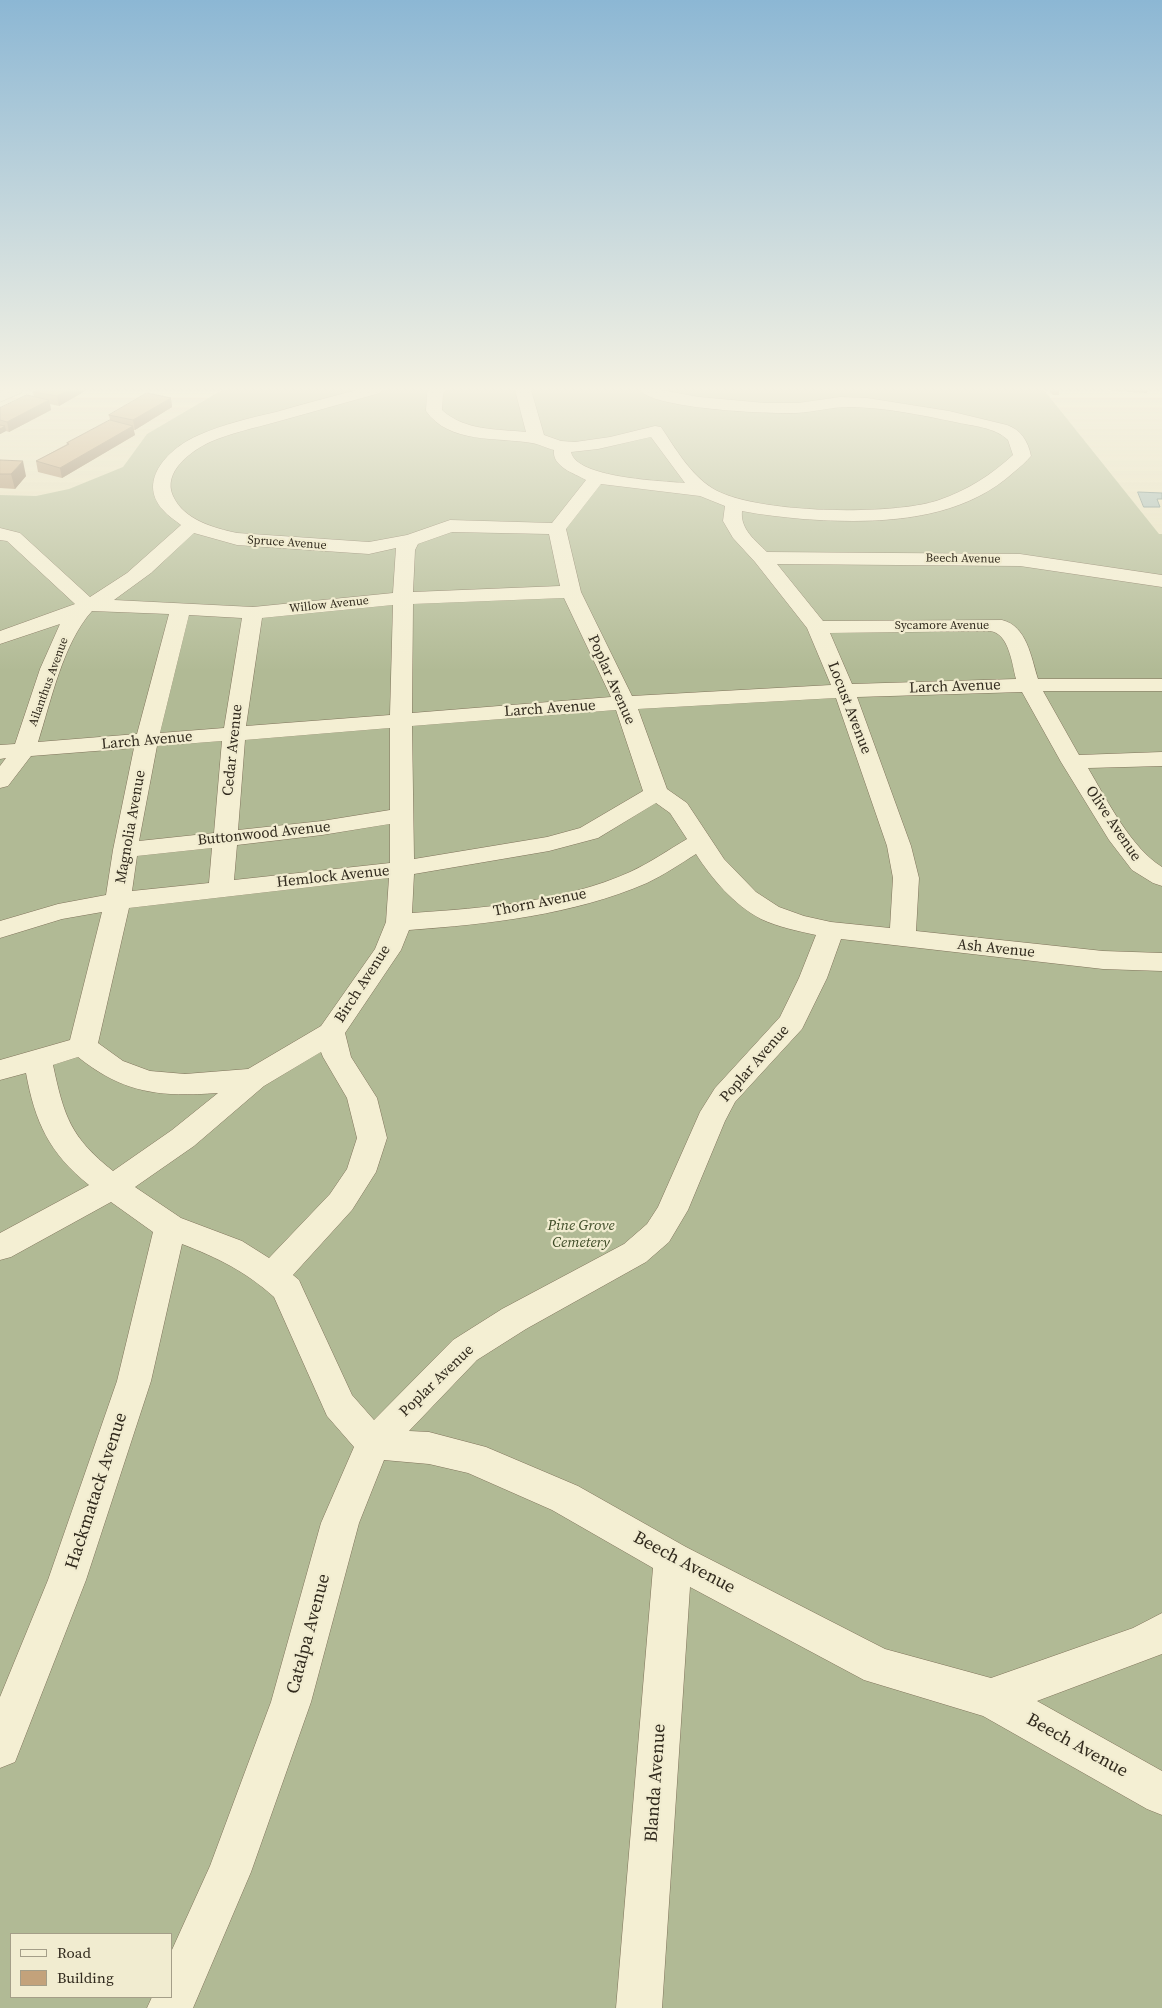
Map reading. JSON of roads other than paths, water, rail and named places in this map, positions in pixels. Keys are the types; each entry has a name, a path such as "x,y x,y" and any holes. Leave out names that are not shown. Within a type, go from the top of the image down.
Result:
{"street":[{"name":"Spruce Avenue","path":"161,484 163,494 170,507 192,525 211,533 237,539 369,548 411,540 450,526 557,528"},
{"path":"557,528 592,484"},
{"path":"641,484 706,492 734,504 832,515 885,515 914,512 969,496 990,484"},
{"path":"698,484 706,492"},
{"name":"Locust Avenue","path":"734,504 732,521 742,538 762,558 817,627 844,691 899,846 906,878 902,938"},
{"name":"Willow Avenue","path":"0,638 87,606 120,587 150,564 192,525"},
{"name":"Poplar Avenue","path":"557,528 571,592 625,703 656,793"},
{"path":"0,534 13,537 87,606"},
{"name":"Birch Avenue","path":"0,1248 112,1187 183,1138 254,1079 331,1033 388,950 399,922 402,869 401,720 403,598 405,550 411,540"},
{"name":"Beech Avenue","path":"762,558 1020,560 1162,581"},
{"name":"Willow Avenue","path":"87,606 181,608 253,613 403,598 571,592"},
{"name":"Ailanthus Avenue","path":"0,781 24,750 51,669 71,622 87,606"},
{"name":"Magnolia Avenue","path":"83,1046 118,901 125,850 147,741 181,608"},
{"name":"Cedar Avenue","path":"221,889 234,733 253,613"},
{"name":"Sycamore Avenue","path":"817,627 1002,626 1010,631 1016,643 1029,685 1072,762"},
{"name":"Larch Avenue","path":"0,752 625,703 844,691 1029,685 1162,685"},
{"path":"1072,762 1162,759"},
{"name":"Olive Avenue","path":"1072,762 1118,835 1141,865 1162,878"},
{"path":"656,793 679,808 699,842 715,864 746,898 779,917 798,924 831,930"},
{"name":"Hemlock Avenue","path":"0,930 58,912 118,901 402,869 549,844 589,833 656,793"},
{"name":"Buttonwood Avenue","path":"125,850 322,828 402,816"},
{"name":"Thorn Avenue","path":"399,922 454,918 577,898 638,878 699,842"},
{"name":"Poplar Avenue","path":"373,1444 465,1350 514,1319 635,1253 658,1233 675,1203 710,1120 725,1096 792,1022 813,978 831,930"},
{"name":"Ash Avenue","path":"831,930 1103,960 1162,962"},
{"path":"272,1276 341,1202 361,1172 372,1138 362,1098 337,1057 331,1033"},
{"path":"0,1070 36,1058 83,1046 117,1071 149,1082 180,1085 254,1079"},
{"path":"36,1058 44,1092 57,1131 81,1162 112,1187 170,1227 231,1250 272,1276 287,1289 339,1405 373,1444"},
{"name":"Hackmatack Avenue","path":"0,1747 67,1580 134,1381 170,1227"},
{"name":"Beech Avenue","path":"373,1444 429,1448 473,1458 565,1498 674,1559 878,1666 991,1698 1162,1794"},
{"name":"Catalpa Avenue","path":"170,2008 229,1872 291,1702 340,1523 373,1444"},
{"name":"Blanda Avenue","path":"639,2008 674,1559"},
{"path":"991,1698 1144,1643 1162,1632"}],"water":[{"path":"1138,492 1162,493 1162,499 1157,499 1160,507 1144,507"}],"park label":[{"name":"Pine Grove Cemetery","path":"581,1234"}]}
